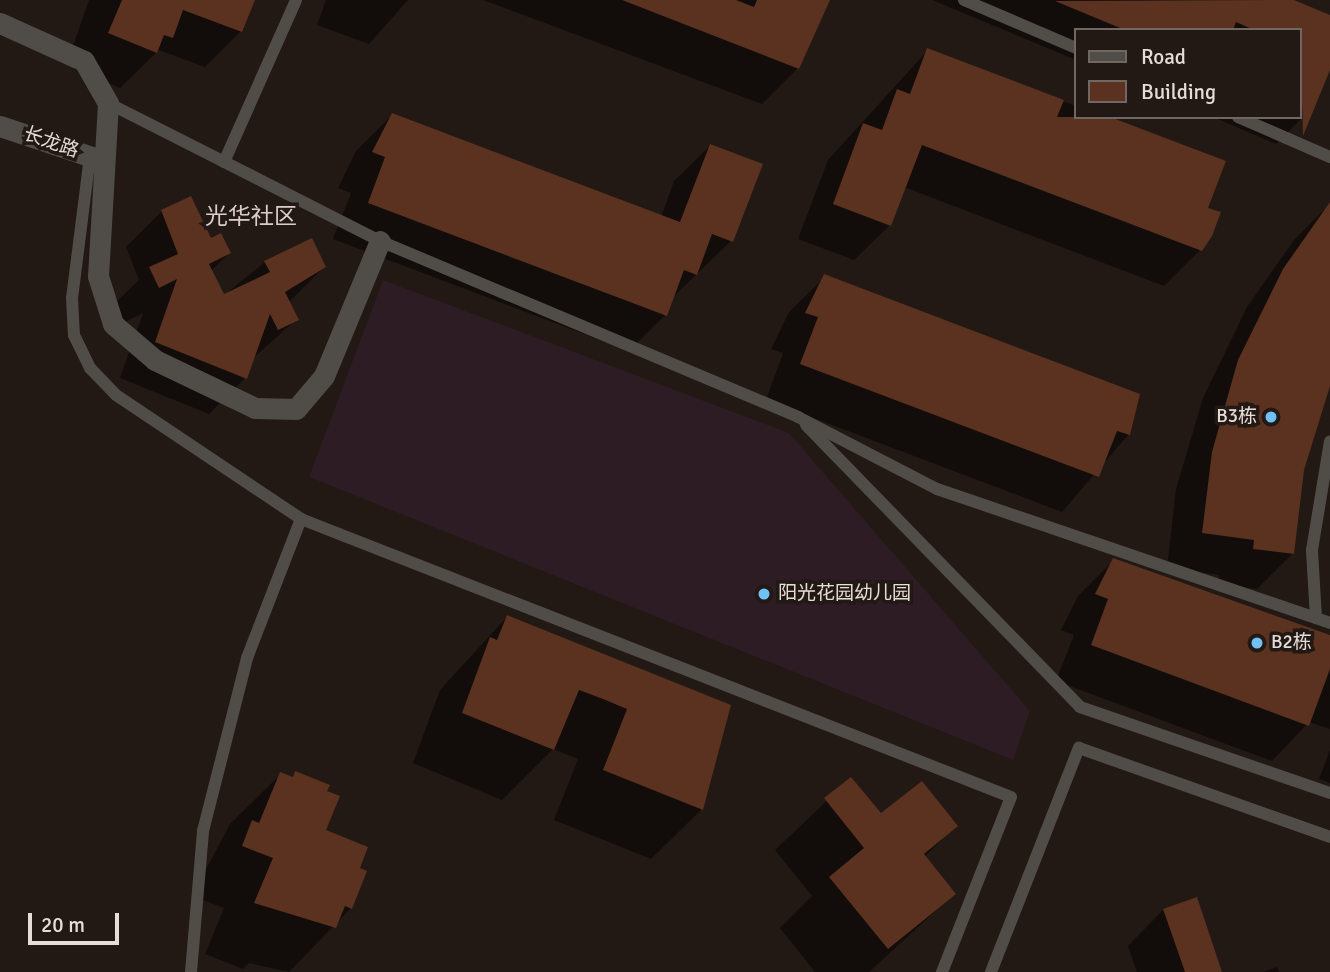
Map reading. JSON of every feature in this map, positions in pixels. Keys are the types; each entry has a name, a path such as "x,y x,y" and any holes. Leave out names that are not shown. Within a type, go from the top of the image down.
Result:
{"street":[{"path":"0,23 84,61 108,103 95,158 98,276 113,324 155,360 256,408 296,409 324,376 380,241"},
{"name":"长龙路","path":"0,126 95,158"}],"lane":[{"path":"224,162 296,0"},
{"path":"964,0 1074,47"},
{"path":"108,103 380,241 798,417 937,489 1330,623"},
{"path":"1243,119 1330,157"},
{"path":"95,158 72,298 74,335 90,368 116,395 301,519 1011,797 942,972"},
{"path":"798,417 1080,708 1330,793"},
{"path":"1316,618 1312,550 1330,441"},
{"path":"191,972 203,831 247,658 301,519"},
{"path":"990,972 1079,748 1330,837"}],"shaded area":[{"name":"阳光花园幼儿园","path":"383,280 789,433 1030,711 1013,760 309,477"}],"building":[{"path":"122,0 255,0 242,32 183,10 173,38 164,35 157,53 108,33"},
{"path":"622,0 736,0 754,7 757,0 830,0 799,69"},
{"path":"1294,0 1330,15 1330,70 1303,136 1302,28 1250,28 1236,22 1234,28 1120,28 1055,1"},
{"path":"927,48 1064,100 1057,117 1115,119 1226,161 1208,208 1221,212 1212,236 1202,251 922,145 891,226 833,204 863,123 882,130 897,89 910,94"},
{"path":"392,113 680,222 710,144 763,164 733,242 712,234 697,275 684,270 667,316 368,203 385,157 372,152"},
{"path":"191,196 211,238 221,233 231,253 209,264 224,294 270,272 264,261 312,238 326,267 285,292 299,320 278,330 270,314 247,379 155,342 177,279 159,288 149,267 178,254 161,210"},
{"name":"B3栋","path":"1330,202 1330,386 1304,470 1294,554 1253,549 1254,540 1202,533 1212,452 1238,360 1283,269"},
{"path":"824,274 1140,394 1130,435 1117,431 1099,477 800,364 818,317 805,313"},
{"name":"B2栋","path":"1113,558 1330,635 1330,669 1309,726 1091,645 1108,599 1095,594"},
{"path":"507,615 731,705 703,810 603,770 627,709 603,699 579,690 554,750 462,713 490,637 497,640"},
{"path":"295,771 330,785 327,791 340,796 326,830 368,847 360,868 367,871 352,909 345,906 336,928 254,903 273,858 242,846 252,820 259,823 280,772 293,777"},
{"path":"851,777 881,813 922,781 958,826 924,854 956,894 888,949 829,877 864,848 824,798"},
{"path":"1197,897 1222,972 1185,972 1163,909"}],"place":[{"name":"B3栋","path":"1271,417"},
{"name":"阳光花园幼儿园","path":"764,594"},
{"name":"B2栋","path":"1257,643"}],"district":[{"name":"光华社区","path":"251,217"}]}
